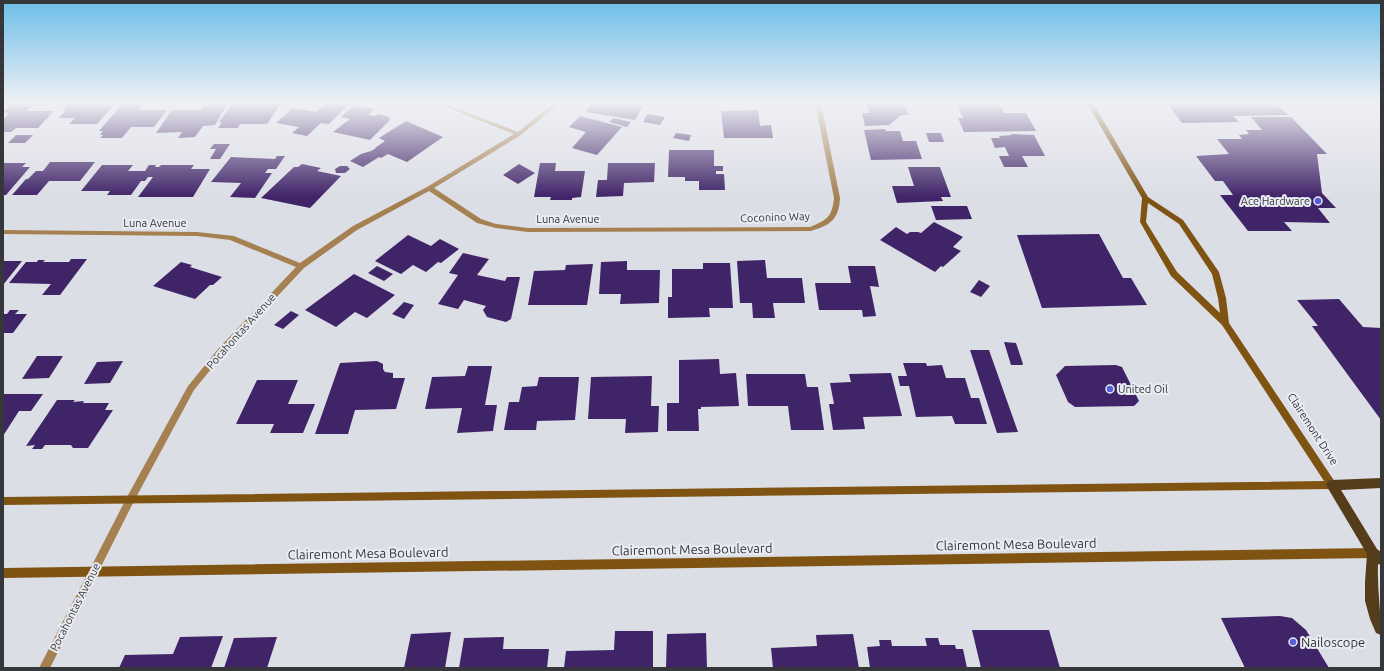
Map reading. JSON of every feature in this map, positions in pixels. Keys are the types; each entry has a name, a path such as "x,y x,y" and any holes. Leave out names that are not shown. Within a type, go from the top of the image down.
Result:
{"main road":[{"name":"Clairemont Drive","path":"1108,134 1146,198 1181,222 1216,274 1222,298 1225,323"},
{"name":"Clairemont Drive","path":"1146,198 1142,222 1174,274 1225,323 1270,389 1378,555"},
{"path":"3,501 1381,484"},
{"path":"1378,555 1370,588 1374,616 1381,628"},
{"name":"Clairemont Mesa Boulevard","path":"3,573 1378,555"}],"street":[{"name":"Pocahontas Avenue","path":"44,668 130,500 191,388 222,350 301,266 355,228 429,188 518,134"},
{"name":"Coconino Way","path":"718,229 811,229 830,222 837,211 837,198 824,134"},
{"name":"Luna Avenue","path":"429,188 479,221 496,226 528,230 718,229"},
{"name":"Luna Avenue","path":"3,232 211,235 231,238 301,266"}],"building":[{"path":"125,134 122,138 100,138 103,135 100,135"},
{"path":"180,134 197,134 195,137 178,138"},
{"path":"344,134 376,134 370,140"},
{"path":"385,134 437,134 443,137 407,162 388,154 381,158 379,157 363,167 350,161 361,154 371,151 385,141 379,138"},
{"path":"584,134 615,134 597,155 572,148"},
{"path":"675,134 691,135 689,141 673,138"},
{"path":"724,134 772,134 773,138 724,138"},
{"path":"865,134 901,134 903,141 916,141 922,159 871,160"},
{"path":"926,134 941,134 944,142 929,142"},
{"path":"1308,134 1327,154 1317,154 1322,193 1336,208 1318,208 1330,223 1284,222 1292,231 1248,231 1220,195 1233,195 1223,181 1215,181 1196,156 1229,154 1217,139 1242,139 1239,135"},
{"path":"16,135 33,135 25,143 8,143"},
{"path":"1034,135 1045,156 1022,156 1028,167 1004,167 999,156 1009,156 1005,147 995,148 991,138 1000,138 999,136"},
{"path":"214,144 230,144 220,159 210,159 216,149 210,149"},
{"path":"669,150 714,150 714,166 723,166 723,171 716,171 716,174 724,174 725,190 699,190 699,181 685,181 685,177 668,177"},
{"path":"277,156 285,156 276,169 268,169 265,173 272,173 255,198 230,197 241,183 211,182 231,157 275,159"},
{"path":"50,162 95,162 80,181 49,181 37,195 12,195 26,179 28,179 36,171 43,171"},
{"path":"3,163 26,163 22,167 30,167 6,195 3,195"},
{"path":"540,163 556,163 555,171 585,171 581,197 572,198 572,200 550,200 551,197 534,197"},
{"path":"608,163 655,163 654,182 624,183 623,196 596,197 598,180 607,180"},
{"path":"302,164 321,168 317,171 341,176 310,208 261,198 294,167 298,167"},
{"path":"519,164 535,173 518,184 503,175"},
{"path":"102,165 133,165 128,171 145,171 149,165 156,165 155,167 159,167 161,165 194,165 191,169 210,169 193,197 138,197 153,177 148,177 145,181 141,181 131,195 107,195 110,191 81,191"},
{"path":"340,166 347,166 350,169 345,173 336,173 335,169"},
{"path":"908,167 940,167 951,197 941,197 943,201 897,203 892,186 914,186"},
{"path":"931,206 967,206 972,219 936,220"},
{"path":"934,222 963,237 953,247 961,251 935,272 880,240 896,227 907,234 910,232 921,233"},
{"path":"1099,234 1123,278 1131,278 1147,305 1042,308 1017,235"},
{"path":"408,235 431,246 440,239 459,249 441,263 438,262 426,272 413,265 401,274 375,261"},
{"path":"463,253 489,259 477,275 505,281 507,277 520,277 511,319 506,322 487,317 483,310 486,306 464,300 458,309 438,304 458,275 449,273"},
{"path":"71,259 87,259 60,295 42,295 51,284 9,283 26,262 45,260 43,262 69,262"},
{"path":"765,260 767,278 802,278 805,303 773,303 775,318 753,318 752,303 740,303 737,261"},
{"path":"3,261 22,261 3,285"},
{"path":"627,261 627,270 660,270 659,303 620,304 621,294 599,294 601,262"},
{"path":"181,262 192,265 190,267 222,277 213,285 210,285 195,299 153,286"},
{"path":"703,263 730,263 733,308 709,308 710,317 668,318 668,297 672,297 672,269 703,269"},
{"path":"593,264 587,305 528,305 534,271 565,270 566,265"},
{"path":"377,266 393,274 384,281 368,273"},
{"path":"848,266 875,266 879,287 870,286 876,316 863,317 862,310 819,310 815,283 851,283"},
{"path":"354,274 395,295 367,318 355,312 336,327 305,310"},
{"path":"979,280 990,286 981,297 970,292"},
{"path":"1339,299 1363,327 1381,328 1381,420 1312,326 1318,326 1297,300"},
{"path":"404,302 414,305 404,319 392,314"},
{"path":"10,310 19,310 15,314 27,314 13,333 3,333 3,314 7,314"},
{"path":"291,311 299,315 283,329 274,325"},
{"path":"1004,342 1016,343 1023,364 1022,365 1011,365"},
{"path":"970,350 989,350 1018,432 997,433"},
{"path":"37,356 63,356 49,378 22,379"},
{"path":"719,359 720,374 736,373 739,406 701,407 701,409 698,409 699,431 667,431 667,403 679,403 679,360"},
{"path":"123,361 110,383 84,384 97,362"},
{"path":"377,361 383,364 383,369 385,372 393,373 393,378 405,378 396,409 355,410 348,434 315,434 340,363"},
{"path":"903,363 926,363 927,366 942,365 946,378 965,378 971,398 979,398 987,424 955,424 952,416 916,417 909,386 900,386 898,376 907,376"},
{"path":"1116,365 1122,367 1139,401 1134,406 1075,407 1068,402 1056,375 1065,366"},
{"path":"468,366 492,366 485,405 497,405 493,431 457,433 462,408 425,409 432,377 465,376"},
{"path":"891,373 902,416 863,417 865,429 833,430 829,404 834,404 830,383 851,382 849,374"},
{"path":"746,374 805,374 807,387 818,387 824,430 791,430 788,406 748,406"},
{"path":"652,376 651,406 659,406 658,432 625,433 626,419 588,419 591,377"},
{"path":"539,377 579,377 575,420 537,421 536,430 504,430 509,402 519,402 522,387 537,386"},
{"path":"257,380 298,380 288,404 315,404 303,433 270,433 274,424 236,424"},
{"path":"3,394 43,394 31,411 19,411 3,436"},
{"path":"57,400 75,400 73,402 84,401 83,403 109,403 105,410 113,410 88,448 73,448 71,445 45,445 42,449 32,449 35,445 26,446"},
{"path":"1280,616 1292,618 1306,630 1329,668 1245,668 1221,618"},
{"path":"972,630 1049,630 1060,668 981,668"},
{"path":"615,631 653,631 653,668 564,668 566,651 614,650"},
{"path":"451,632 445,668 404,668 411,634"},
{"path":"706,633 707,668 666,668 667,634"},
{"path":"853,634 859,668 773,668 771,648 817,646 816,635"},
{"path":"223,636 211,668 119,668 125,655 173,654 180,637"},
{"path":"277,637 267,668 224,668 234,638"},
{"path":"504,637 503,649 549,649 547,668 459,668 464,638"},
{"path":"925,638 938,638 940,645 955,645 956,649 963,649 967,668 870,668 867,647 880,646 879,640 891,640 892,646 927,646"}],"place":[{"name":"Ace Hardware","path":"1318,201"},
{"name":"United Oil","path":"1110,389"},
{"name":"Nailoscope","path":"1293,642"}]}
